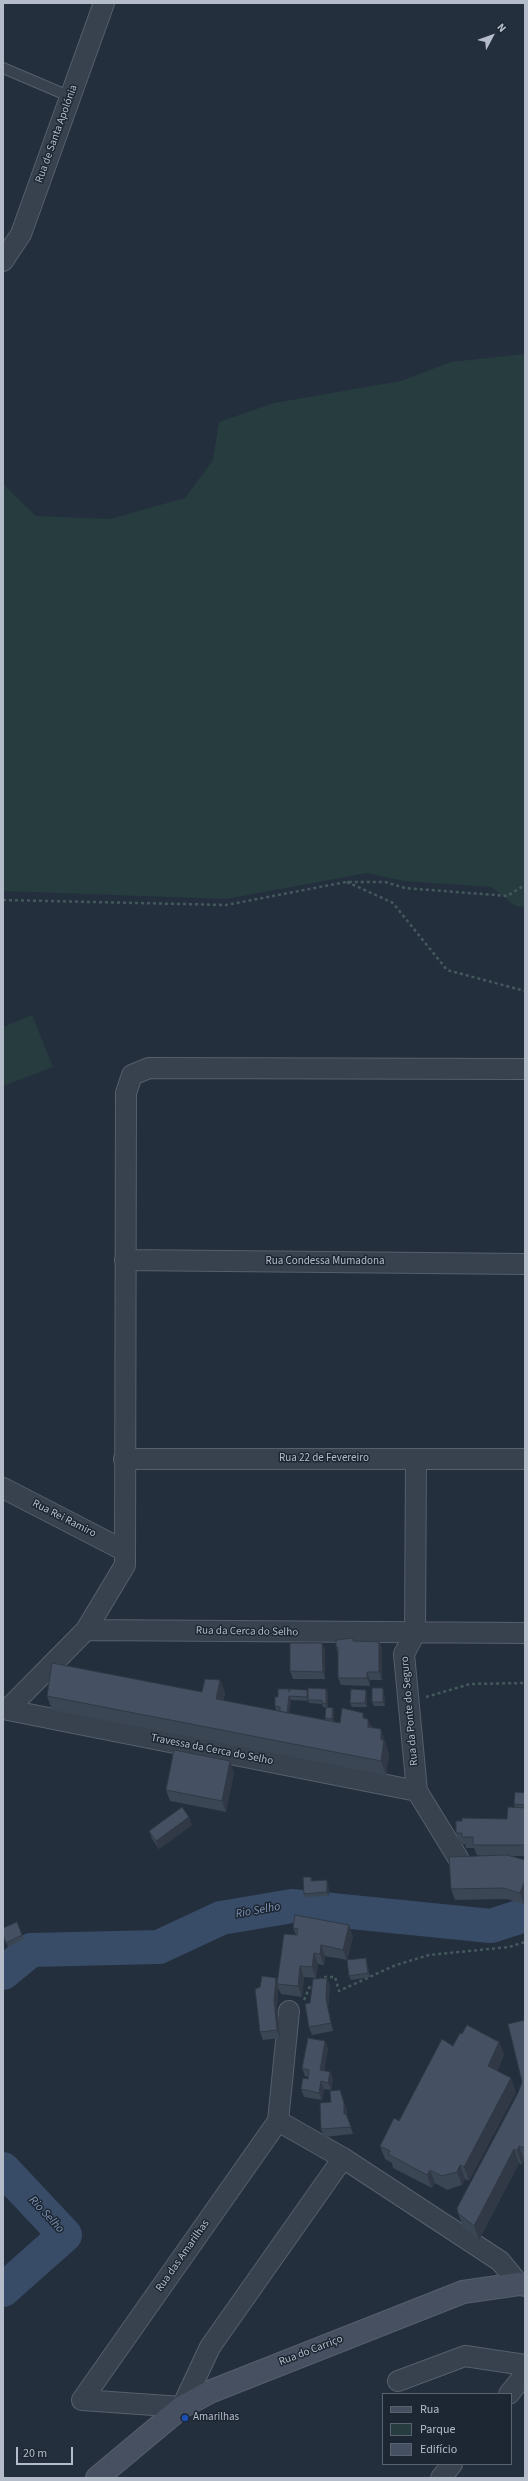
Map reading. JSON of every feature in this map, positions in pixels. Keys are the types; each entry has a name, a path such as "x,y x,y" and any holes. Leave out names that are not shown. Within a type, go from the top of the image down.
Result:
{"street":[{"name":"Rua de Santa Apolónia","path":"3,261 21,234 104,3"},
{"path":"6,1709 86,1630 125,1565 124,1260 126,1093 132,1075 149,1068 525,1069"},
{"name":"Rua Condessa Mumadona","path":"124,1260 525,1264"},
{"name":"Rua 22 de Fevereiro","path":"124,1459 525,1460"},
{"name":"Rua da Ponte do Seguro","path":"416,1460 415,1633 404,1654 417,1791 458,1858"},
{"name":"Rua Rei Ramiro","path":"3,1488 125,1551"},
{"name":"Rua da Cerca do Selho","path":"86,1630 415,1633 525,1632"},
{"name":"Travessa da Cerca do Selho","path":"6,1709 417,1791"},
{"name":"Rua das Amarilhas","path":"182,2407 82,2400 278,2121 294,2007"},
{"name":"Rua do Carriço","path":"278,2121 343,2158 500,2261 522,2284"},
{"path":"182,2407 210,2347 343,2158"},
{"name":"Rua do Carriço","path":"97,2478 182,2407 230,2383 463,2292 522,2284"},
{"path":"398,2381 465,2356 525,2365"},
{"path":"510,2393 525,2374"},
{"path":"441,2478 451,2465"}],"lane":[{"path":"3,68 71,97"}],"path":[{"path":"346,882 393,903 447,970 525,991"},
{"path":"3,900 226,905 346,882 385,882 405,888 507,896 525,885"},
{"path":"408,1701 436,1696 470,1684 525,1682"},
{"path":"294,2007 305,2000 310,1986 323,1977 335,1977 339,1991 396,1965 429,1955 509,1947 525,1942"}],"green space":[{"path":"525,354 525,907 516,906 491,887 404,881 367,873 226,899 3,891 3,484 36,516 110,519 185,498 213,460 219,422 274,403 401,381 451,362"},
{"path":"32,1015 53,1067 3,1086 3,1027"}],"building":[{"path":"353,1638 353,1641 379,1642 379,1672 367,1672 367,1678 338,1678 338,1647 336,1647 336,1640"},
{"path":"290,1643 322,1643 323,1672 290,1671"},
{"path":"52,1663 202,1692 205,1679 220,1680 216,1699 340,1723 342,1708 363,1713 363,1718 368,1719 368,1727 381,1729 381,1740 384,1740 381,1761 47,1696"},
{"path":"308,1688 326,1689 326,1704 322,1703 322,1700 308,1700"},
{"path":"372,1688 383,1688 383,1702 372,1702"},
{"path":"278,1689 289,1689 289,1692 290,1689 307,1690 307,1697 289,1696 287,1713 280,1711 280,1707 275,1706 275,1697 278,1697"},
{"path":"351,1689 366,1690 365,1703 350,1703"},
{"path":"326,1707 333,1708 332,1719 325,1718"},
{"path":"174,1750 230,1761 222,1801 166,1790"},
{"path":"515,1792 525,1793 525,1805 514,1804"},
{"path":"182,1807 189,1817 156,1841 149,1831"},
{"path":"508,1807 525,1808 525,1845 473,1845 473,1837 462,1837 462,1833 456,1833 456,1821 462,1821 462,1818 507,1819"},
{"path":"507,1855 525,1860 525,1884 524,1883 520,1893 503,1888 451,1889 449,1857"},
{"path":"303,1877 311,1877 311,1881 327,1880 327,1892 304,1894"},
{"path":"295,1915 349,1925 343,1950 321,1945 320,1954 314,1953 312,1967 300,1966 298,1986 277,1984 284,1934 297,1935 298,1929 293,1928"},
{"path":"17,1922 22,1935 6,1943 3,1935 3,1928"},
{"path":"366,1958 368,1973 349,1976 347,1960"},
{"path":"262,1976 276,1978 274,2000 277,2030 260,2032 255,1989 260,1987"},
{"path":"327,1978 326,1999 331,2023 309,2027 305,2004 310,2003 313,1979"},
{"path":"525,2020 525,2148 519,2146 517,2151 514,2149 474,2226 458,2213 457,2208 518,2093 522,2082 508,2024"},
{"path":"467,2025 499,2042 488,2066 511,2078 464,2167 460,2165 457,2172 442,2176 430,2170 427,2175 388,2154 390,2151 380,2146 394,2118 399,2121 442,2039 453,2046 460,2033 462,2034"},
{"path":"308,2038 325,2041 320,2070 330,2072 328,2083 321,2081 319,2093 301,2089 303,2078 308,2079 309,2070 302,2068"},
{"path":"340,2090 344,2103 344,2114 346,2114 351,2127 321,2129 320,2103 331,2102 330,2091"}],"waterway":[{"name":"Rio Selho","path":"3,1973 31,1950 159,1947 221,1918 292,1906 491,1926 525,1915"},
{"name":"Rio Selho","path":"3,2169 65,2235 3,2290"}],"place":[{"name":"Amarilhas","path":"185,2418"}]}
